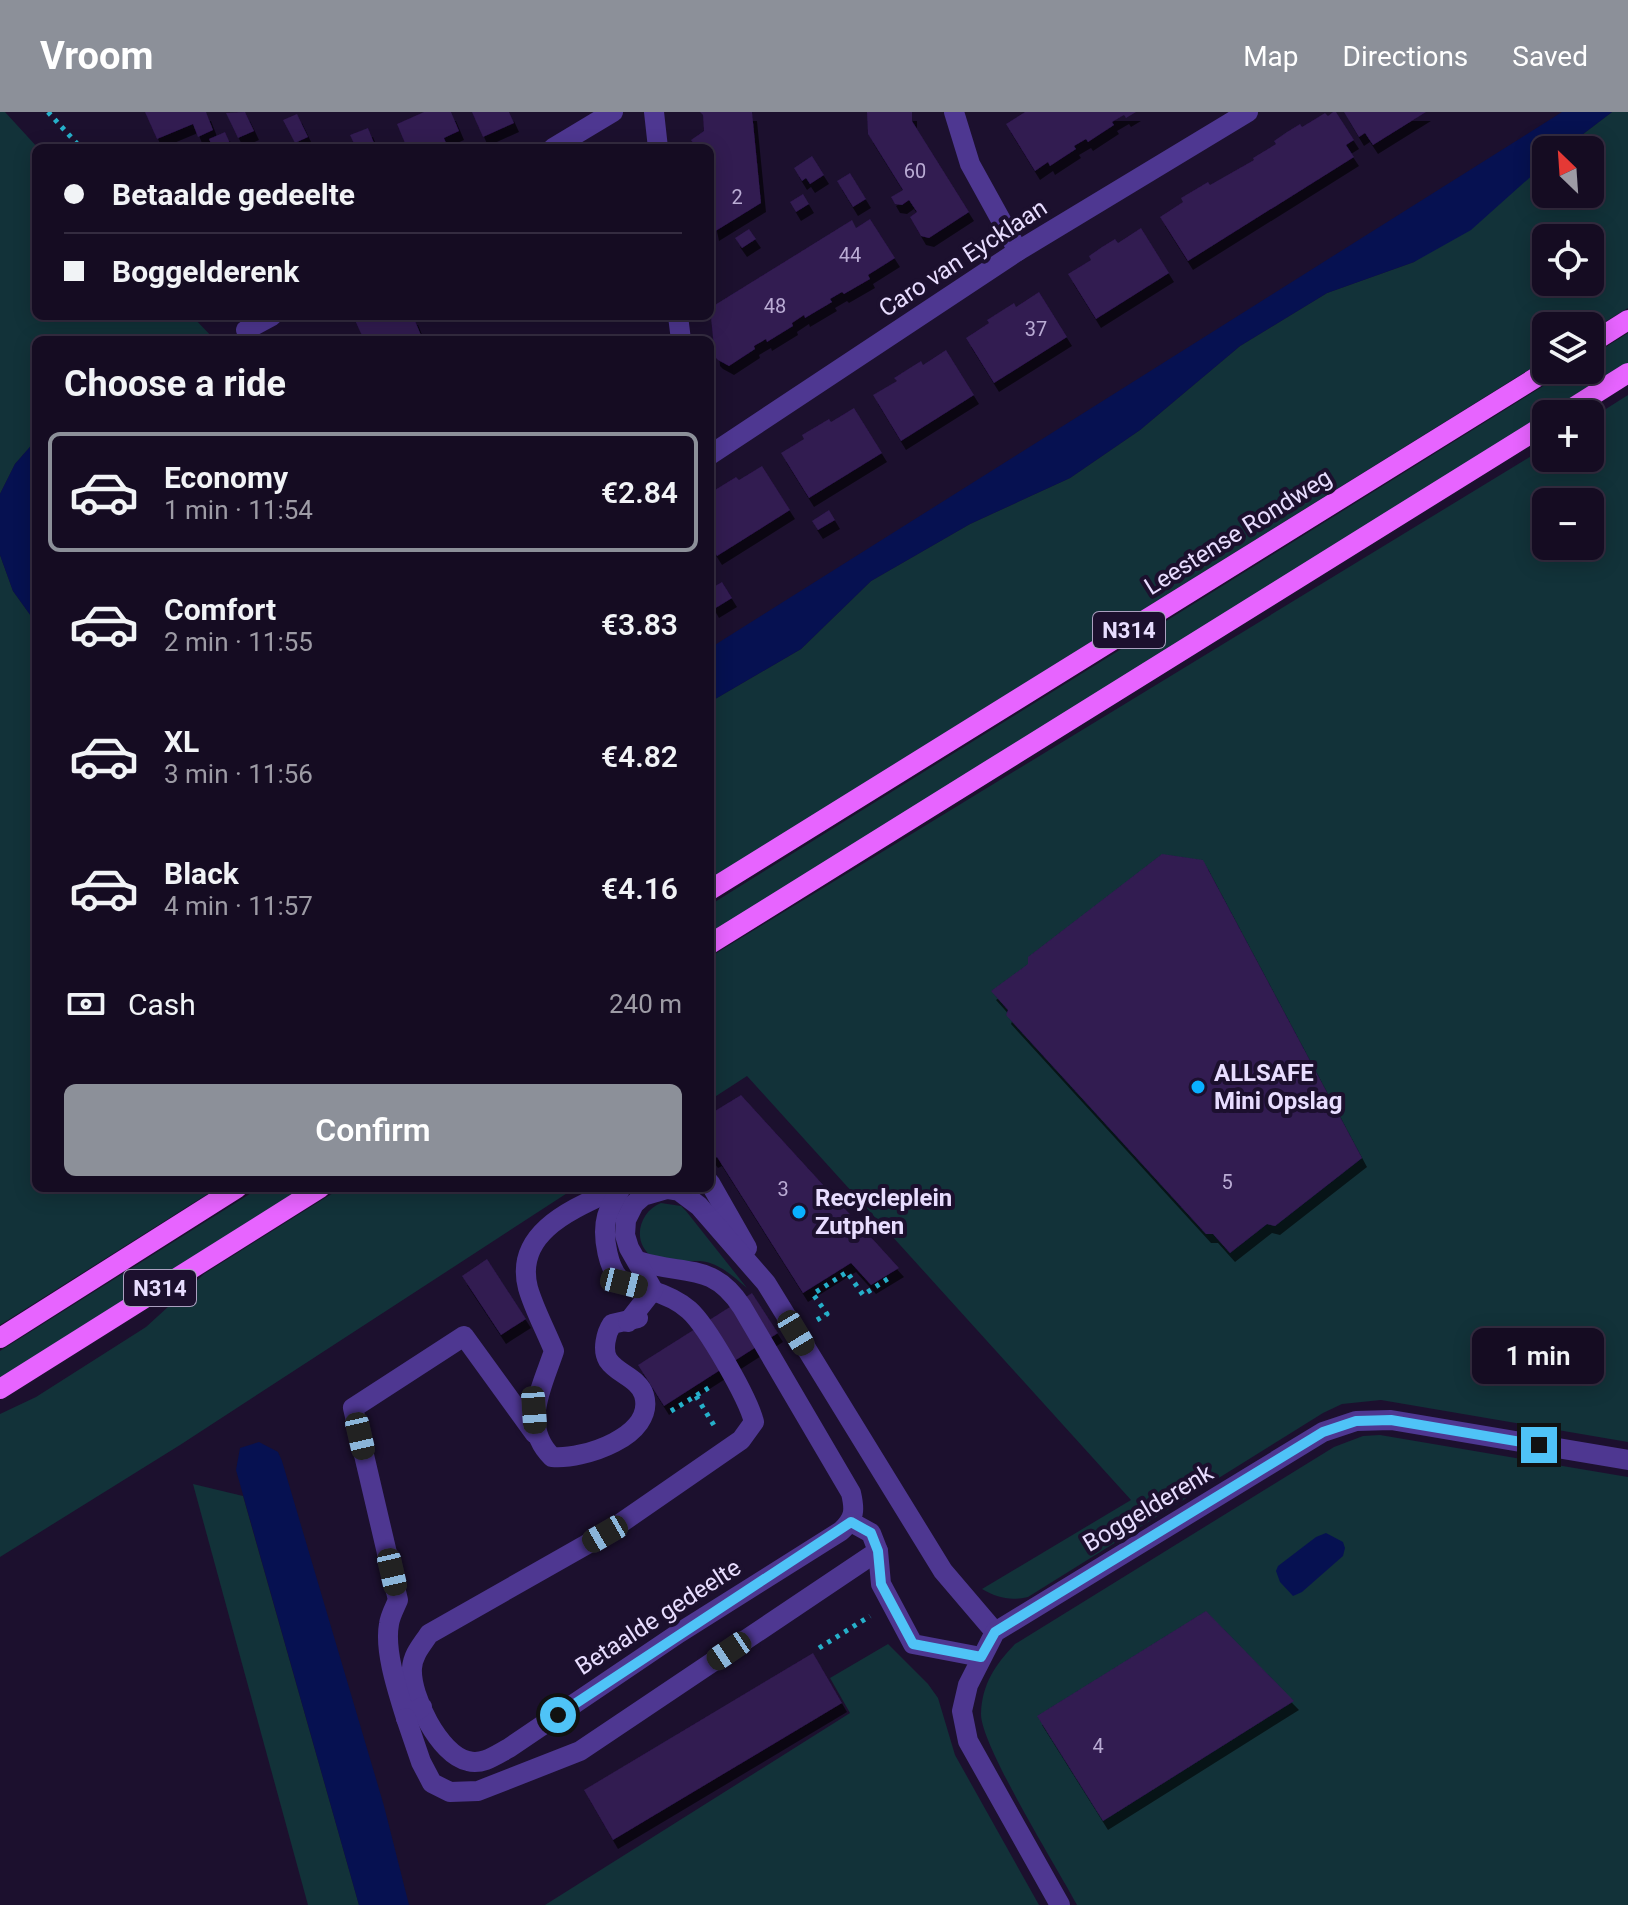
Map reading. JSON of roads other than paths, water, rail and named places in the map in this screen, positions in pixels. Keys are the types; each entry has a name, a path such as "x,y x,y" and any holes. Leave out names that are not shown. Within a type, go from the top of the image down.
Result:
{"main road":[{"path":"1604,335 1628,320"},
{"path":"1585,400 1628,373"},
{"name":"Leestense Rondweg","path":"714,888 1532,380"},
{"name":"N314","path":"714,942 1532,433"},
{"name":"N314","path":"0,1338 231,1192"},
{"name":"N314","path":"0,1389 314,1192"}],"street":[{"path":"560,144 613,112"},
{"path":"654,112 658,144"},
{"path":"954,112 970,164 1018,251"},
{"name":"Caro van Eycklaan","path":"714,452 1018,251 1248,112"},
{"path":"246,330 265,320"},
{"path":"714,1190 766,1283 943,1571 995,1632"},
{"path":"535,1434 534,1410 554,1351 528,1287 526,1272 529,1253 547,1226 612,1192"},
{"name":"Betaalde gedeelte","path":"618,1192 605,1228 609,1257 615,1272 624,1283 653,1290 695,1316 751,1407 754,1422 741,1440 605,1534 429,1634 416,1652 412,1669 414,1713 455,1756 469,1762 484,1761 509,1748 851,1522"},
{"path":"628,1322 653,1290 629,1248 625,1235 626,1220 634,1204 652,1192"},
{"path":"680,1192 699,1206 766,1283"},
{"path":"638,1261 713,1277 726,1285 851,1493 855,1509 851,1522 871,1533 878,1551 881,1584 913,1644 981,1657"},
{"path":"673,1300 650,1314 612,1324 608,1330 605,1349 608,1360 640,1387 644,1396 644,1416 638,1426 597,1451 566,1458 552,1457 464,1336 353,1408 398,1600 389,1621 388,1635 395,1684 414,1713 421,1762 432,1783 450,1792 478,1791 580,1751 878,1551"},
{"name":"Boggelderenk","path":"1060,1905 968,1741 962,1711 968,1685 995,1632 1323,1432 1356,1421 1391,1420 1628,1460"}],"place":[{"name":"ALLSAFE Mini Opslag","path":"1198,1087"},
{"name":"Recycleplein Zutphen","path":"799,1212"}]}
